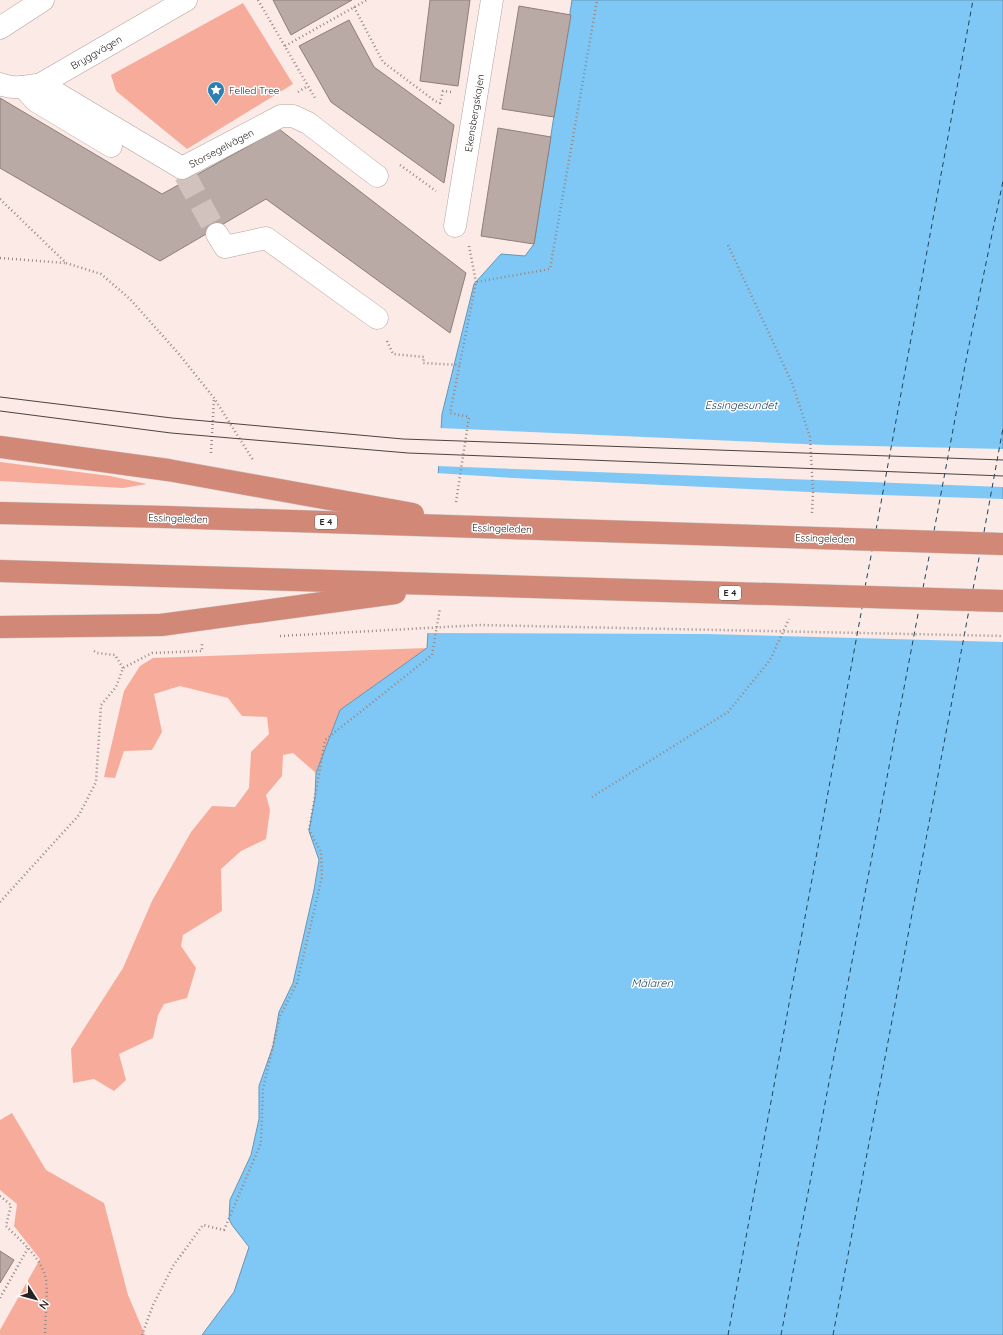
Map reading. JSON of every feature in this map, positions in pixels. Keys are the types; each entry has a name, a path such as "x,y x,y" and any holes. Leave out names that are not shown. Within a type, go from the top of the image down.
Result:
{"highway":[{"path":"0,447 168,470 487,527"},
{"name":"Essingeleden","path":"0,513 1003,544"},
{"name":"E 4","path":"0,571 1003,601"},
{"path":"0,627 161,625 457,585"}],"street":[{"path":"0,28 43,0"},
{"name":"Bryggvägen","path":"32,85 186,0"},
{"name":"Ekensbergskajen","path":"456,226 492,0"},
{"path":"0,84 5,87 32,85 36,101 111,146"},
{"name":"Storsegelvägen","path":"32,85 184,172 281,116 293,116 308,123 377,176"},
{"path":"217,234 225,247 266,238 377,318"}],"path":[{"path":"258,0 316,99"},
{"path":"285,46 367,0"},
{"path":"354,8 383,62 434,101 440,103 443,91 454,92 453,98"},
{"path":"294,94 308,86"},
{"path":"398,163 436,191"},
{"path":"0,199 66,263"},
{"path":"470,247 476,282"},
{"path":"0,258 66,263 101,274 130,299 178,353 214,398 255,464"},
{"path":"393,354 424,357 423,363 460,365"},
{"path":"213,428 214,398"},
{"path":"278,636 481,625 1003,636"},
{"path":"199,641 207,640"},
{"path":"91,647 97,653 115,655 123,668"},
{"path":"0,902 79,815 96,782 101,705 116,687 123,668 152,653 202,651"},
{"path":"0,1196 11,1205 6,1226 28,1248 40,1265 46,1280 45,1335"},
{"path":"142,1335 153,1305 173,1266 203,1225 224,1230 237,1198"},
{"path":"0,1298 28,1248"}],"shaded area":[{"path":"243,3 293,84 187,149 116,91 111,75"},
{"path":"0,462 110,476 147,484 123,488 0,481"},
{"path":"427,648 340,710 316,773 293,753 283,755 282,776 266,795 270,810 266,839 241,851 221,869 222,911 183,935 181,946 196,968 187,998 164,1004 158,1015 153,1038 119,1054 126,1080 114,1091 94,1079 73,1083 71,1049 123,968 152,901 191,832 212,806 235,807 249,788 251,752 269,734 267,717 242,716 228,698 180,686 154,694 162,732 152,750 124,751 115,778 104,777 124,691 140,666 153,658"},
{"path":"12,1113 46,1170 104,1203 128,1295 145,1335 0,1335 0,1330 40,1259 14,1226 17,1204 0,1190 0,1120"}],"water":[{"name":"Mälaren","path":"572,0 1003,0 1003,1335 202,1335 234,1292 249,1247 229,1219 230,1200 251,1155 259,1119 259,1086 273,1046 279,1012 293,983 314,890 319,860 309,831 315,797 316,773 340,710 427,648 442,414 474,284 501,254 525,256 534,244"}],"pier":[{"path":"439,428 827,445 1003,449 1003,487 436,466"},
{"path":"436,473 852,494 1003,499 1003,642 707,634 426,633"}],"building":[{"path":"273,0 352,0 291,35"},
{"path":"430,0 470,0 458,86 420,81"},
{"path":"519,6 571,15 554,117 502,109"},
{"path":"349,20 374,67 454,125 444,183 331,102 299,46"},
{"path":"0,98 162,194 279,129 466,273 450,333 266,199 160,261 0,168"},
{"path":"498,128 551,137 534,244 481,236"},
{"path":"0,1251 14,1260 0,1283"}],"ferry route":[{"path":"876,530 973,0"},
{"path":"934,531 967,355 1003,181"},
{"path":"984,532 1003,428"},
{"path":"865,587 872,551"},
{"path":"923,588 930,552"},
{"path":"973,589 980,553"},
{"path":"728,1335 862,608"},
{"path":"781,1335 919,609"},
{"path":"833,1335 969,610"}],"tunnel":[{"path":"185,175 217,234"}],"tram line":[{"path":"0,397 172,418 403,439 1003,460"},
{"path":"0,411 171,433 408,453 1003,476"}],"place":[{"name":"Felled Tree","path":"216,105"}],"water label":[{"name":"Essingesundet","path":"741,405"}]}
